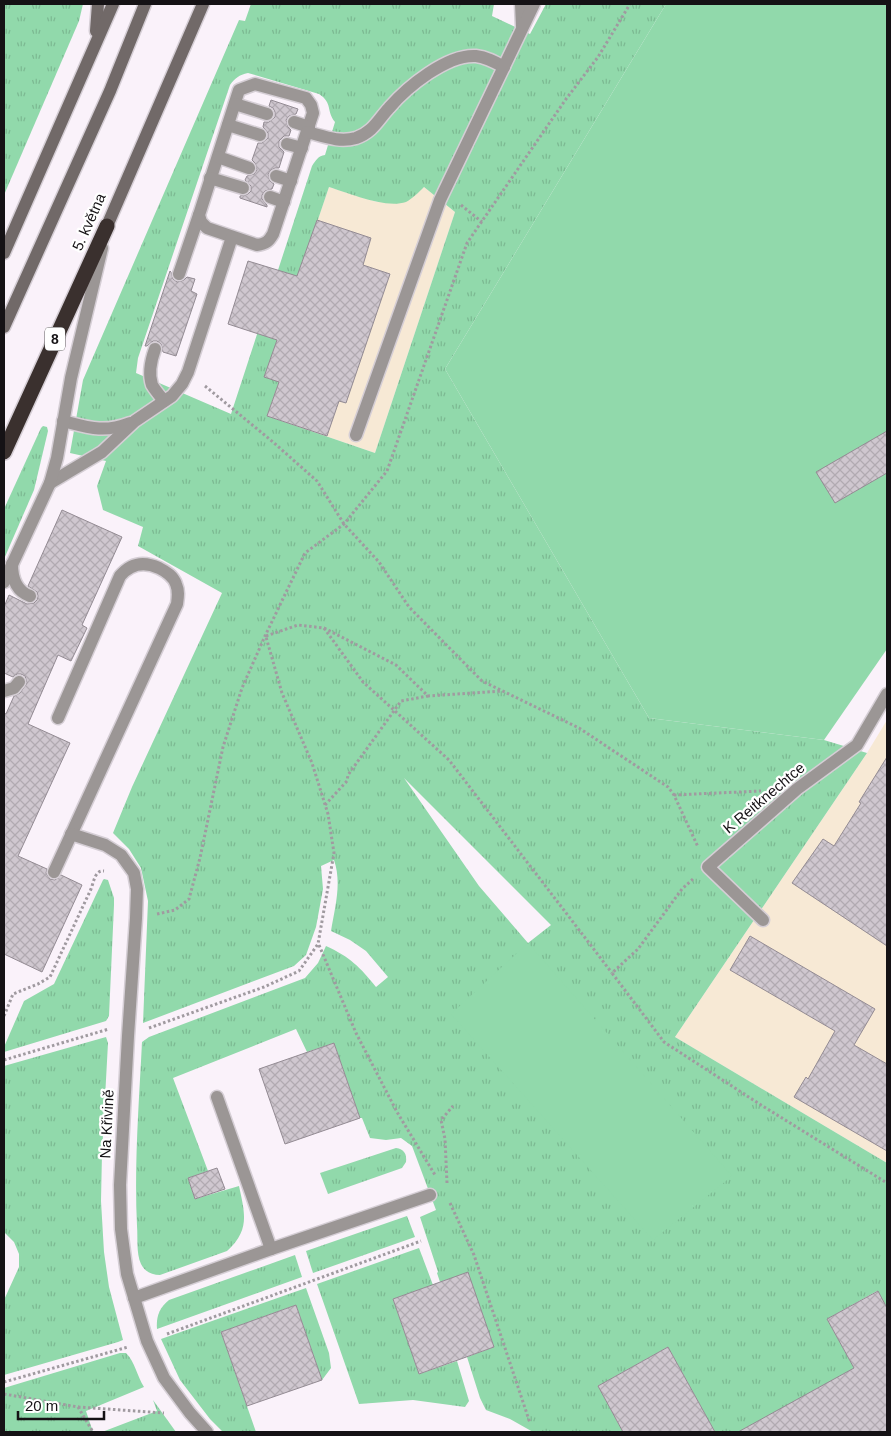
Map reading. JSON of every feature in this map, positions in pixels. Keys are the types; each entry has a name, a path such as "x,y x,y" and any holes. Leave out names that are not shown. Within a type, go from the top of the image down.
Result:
{"highway":[{"name":"5. května","path":"4,452 107,226"}],"main road":[{"path":"90,55 98,18 98,4"},
{"path":"4,253 113,4"},
{"path":"4,327 106,100 145,4"},
{"name":"5. května","path":"107,226 203,4"},
{"path":"4,242 16,226"}],"street":[{"path":"521,4 522,28"},
{"path":"356,435 440,200 534,4"},
{"path":"294,122 333,139 345,140 356,138 376,125 388,108 414,83 436,68 468,56 477,56 491,60 504,67"},
{"path":"179,274 198,215 210,178 218,157 239,90 255,84 306,98 312,105 313,113 274,234 269,241 257,245 232,238 207,228 201,222 198,215"},
{"path":"235,104 267,114"},
{"path":"228,125 260,135"},
{"path":"287,144 302,148"},
{"path":"218,157 250,168"},
{"path":"276,176 291,181"},
{"path":"210,178 243,188"},
{"path":"270,197 284,202"},
{"path":"4,582 50,483 107,226"},
{"path":"50,483 102,452 135,421 172,396 182,384 188,372 232,238"},
{"path":"155,349 151,360 152,384 164,401"},
{"path":"64,421 94,429 106,429 135,421"},
{"path":"54,872 177,604 179,594 176,584 173,578 166,572 144,563 130,567 120,576 58,718"},
{"path":"12,564 16,586 30,596"},
{"path":"4,690 14,688 19,682"},
{"name":"K Reitknechtce","path":"708,867 797,789 857,745 887,694"},
{"name":"Na Křivině","path":"71,834 105,845 121,855 134,873 137,888 136,918 120,1185 121,1229 127,1274 147,1341 164,1378 207,1432"},
{"path":"708,867 763,920"},
{"path":"217,1097 271,1249"},
{"path":"134,1298 430,1195"}],"path":[{"path":"136,918 174,910 189,899 200,858 223,747 242,688 265,636 306,553 344,524 387,472 467,243 566,99 598,58 630,4"},
{"path":"444,192 482,222"},
{"path":"188,372 317,481 344,524 379,562 409,607 482,681 578,728 668,787 708,867 682,889 638,950 612,973"},
{"path":"265,636 298,625 324,628 396,665 428,696"},
{"path":"324,628 363,682 449,760 664,1042 760,1105 887,1183"},
{"path":"128,1036 264,987 299,971 318,944 334,853 328,814 312,763 282,692 265,636"},
{"path":"325,805 347,782 348,776 401,701 428,696 503,691"},
{"path":"674,796 797,789"},
{"path":"4,1016 14,994 50,977 91,889"},
{"path":"318,944 356,1033 397,1112 437,1179"},
{"path":"4,1060 112,1028"},
{"path":"447,1186 445,1139 441,1120 453,1106"},
{"path":"447,1196 474,1255 530,1423"},
{"path":"4,1382 147,1341 421,1240"},
{"path":"4,1394 78,1407 166,1413"},
{"path":"78,1407 93,1432"}],"shaded area":[{"path":"329,187 377,202 407,201 424,187 455,212 375,453 267,416 264,377"},
{"path":"887,720 887,1163 675,1037 867,753"}],"green space":[{"path":"4,4 83,4 79,21 4,195"},
{"path":"251,4 494,4 492,16 530,34 546,4 666,4 445,369 649,718 824,740 867,753 675,1037 887,1163 887,1308 877,1291 827,1319 868,1393 756,1423 761,1432 715,1432 668,1347 598,1386 623,1432 533,1432 510,1419 486,1410 480,1398 467,1357 494,1347 468,1273 440,1282 420,1217 436,1210 412,1146 401,1138 386,1140 370,1138 362,1118 360,1118 334,1043 307,1052 296,1029 173,1078 208,1171 188,1178 195,1199 239,1186 244,1221 239,1236 227,1251 160,1275 149,1272 141,1264 138,1255 136,1180 142,1042 149,1037 305,978 318,963 326,946 354,963 376,987 388,977 366,951 350,940 331,931 338,886 334,860 321,866 323,889 316,927 306,955 294,966 143,1023 148,901 141,868 129,849 113,833 132,787 222,593 138,546 143,527 103,510 97,486 106,461 70,453 83,380 239,20 245,21","holes":["248,73 319,94 328,104 335,122 325,155 319,157 312,166 231,414 136,373 138,358 230,85 238,77","329,187 378,202 397,204 408,201 424,187 455,212 375,453 267,416 279,382 265,376","404,778 551,925 528,943 479,886"]},
{"path":"666,4 887,4 887,649 824,740 649,718 445,369"},
{"path":"43,426 47,427 48,431 34,490 4,559 4,509"},
{"path":"104,879 108,880 114,898 109,1016 106,1021 4,1052 4,1047 24,1001 54,984"},
{"path":"528,943 732,1176 653,1240 451,1014"},
{"path":"106,1037 108,1043 101,1201 104,1252 109,1287 123,1340 4,1375 4,1300 19,1267 19,1254 14,1242 4,1232 4,1066"},
{"path":"396,1148 401,1149 406,1157 406,1162 402,1168 328,1194 320,1173"},
{"path":"407,1216 415,1237 313,1273 306,1251"},
{"path":"419,1248 433,1285 393,1299 419,1374 457,1361 469,1401 465,1407 413,1400 359,1404 317,1284"},
{"path":"295,1255 302,1277 157,1329 159,1313 169,1300"},
{"path":"306,1288 329,1353 331,1368 322,1380 296,1305 221,1332 256,1432 223,1432 210,1419 180,1380 161,1339"},
{"path":"120,1353 126,1353 129,1357 144,1387 86,1411 93,1432 4,1432 4,1388"},
{"path":"153,1400 176,1432 102,1432 157,1411"}],"building":[{"path":"271,100 298,109 296,114 289,116 286,120 291,130 289,136 284,136 279,141 279,147 284,152 279,168 271,170 268,174 270,181 274,184 272,189 265,191 262,195 262,199 267,207 240,198 240,196 251,191 251,186 245,180 247,176 254,174 257,170 252,160 258,143 262,143 268,138 268,133 263,127 264,122 269,122 275,117 273,108 269,106"},
{"path":"317,220 371,238 363,265 390,274 346,403 339,401 327,436 267,416 279,382 264,377 277,340 228,324 248,261 297,276"},
{"path":"170,271 173,279 177,282 187,277 195,279 191,291 197,294 176,356 163,352 161,344 157,341 153,341 145,346"},
{"path":"887,431 887,473 835,503 816,472"},
{"path":"62,510 122,537 82,625 87,628 71,661 58,655 28,724 70,743 18,856 47,869 46,873 50,879 55,880 61,875 82,885 42,972 4,954 4,713 6,714 14,696 20,693 27,683 25,676 21,674 13,677 4,673 4,607 9,595 27,604 34,603 37,600 37,592 28,586"},
{"path":"887,757 887,946 792,883 823,839 834,846"},
{"path":"750,936 875,1009 854,1045 887,1064 887,1151 794,1097 806,1077 808,1079 835,1031 730,970"},
{"path":"334,1043 360,1118 285,1144 259,1069"},
{"path":"217,1168 225,1189 195,1199 188,1178"},
{"path":"468,1272 494,1347 419,1374 393,1299"},
{"path":"878,1291 887,1308 887,1432 738,1432 854,1368 827,1319"},
{"path":"296,1305 322,1380 247,1406 221,1332"},
{"path":"668,1347 715,1432 623,1432 598,1386"}]}
